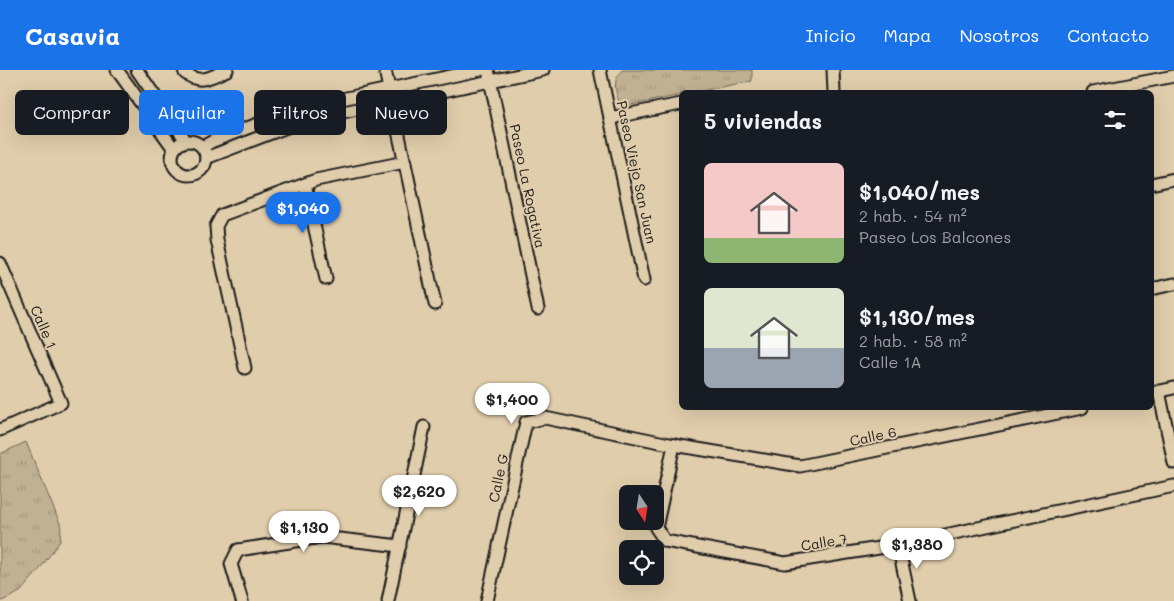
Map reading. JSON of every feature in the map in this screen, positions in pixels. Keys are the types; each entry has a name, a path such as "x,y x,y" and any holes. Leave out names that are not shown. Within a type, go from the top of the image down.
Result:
{"street":[{"path":"118,70 174,149"},
{"path":"137,70 186,141"},
{"path":"184,70 193,79 202,80 227,70"},
{"path":"385,70 389,89"},
{"path":"204,152 213,141 289,112 313,105 480,70"},
{"path":"437,90 489,76 543,70"},
{"name":"Paseo Viejo San Juan","path":"600,70 644,280"},
{"path":"833,70 834,90"},
{"name":"Paseo La Rogativa","path":"489,76 538,309"},
{"path":"1100,90 1147,76 1174,76"},
{"path":"610,118 679,104"},
{"path":"204,152 305,120 356,109"},
{"path":"399,135 435,304"},
{"path":"186,141 192,141 204,152 205,163 198,172 186,175 176,170 172,154 177,145 186,141"},
{"path":"245,368 217,240 216,226 222,215 316,180 405,162"},
{"path":"1154,183 1174,179"},
{"path":"305,184 326,279"},
{"name":"Calle 1","path":"0,263 61,404 0,430"},
{"path":"1154,288 1174,284"},
{"path":"1174,388 1155,392 1174,464"},
{"name":"Calle 6","path":"674,445 800,466 1069,410"},
{"name":"Calle G","path":"487,601 526,422 545,418 674,445"},
{"path":"388,601 424,427"},
{"name":"Calle 7","path":"674,445 656,528 665,541 785,563 898,545 1174,486"},
{"path":"242,601 232,564 238,550 322,537 400,546"},
{"path":"898,545 910,601"}],"green space":[{"path":"622,70 752,70 752,81 706,90 679,90 679,95 626,106 621,106 617,94 617,78"},
{"path":"26,442 61,526 60,541 20,592 0,601 0,454"}]}
